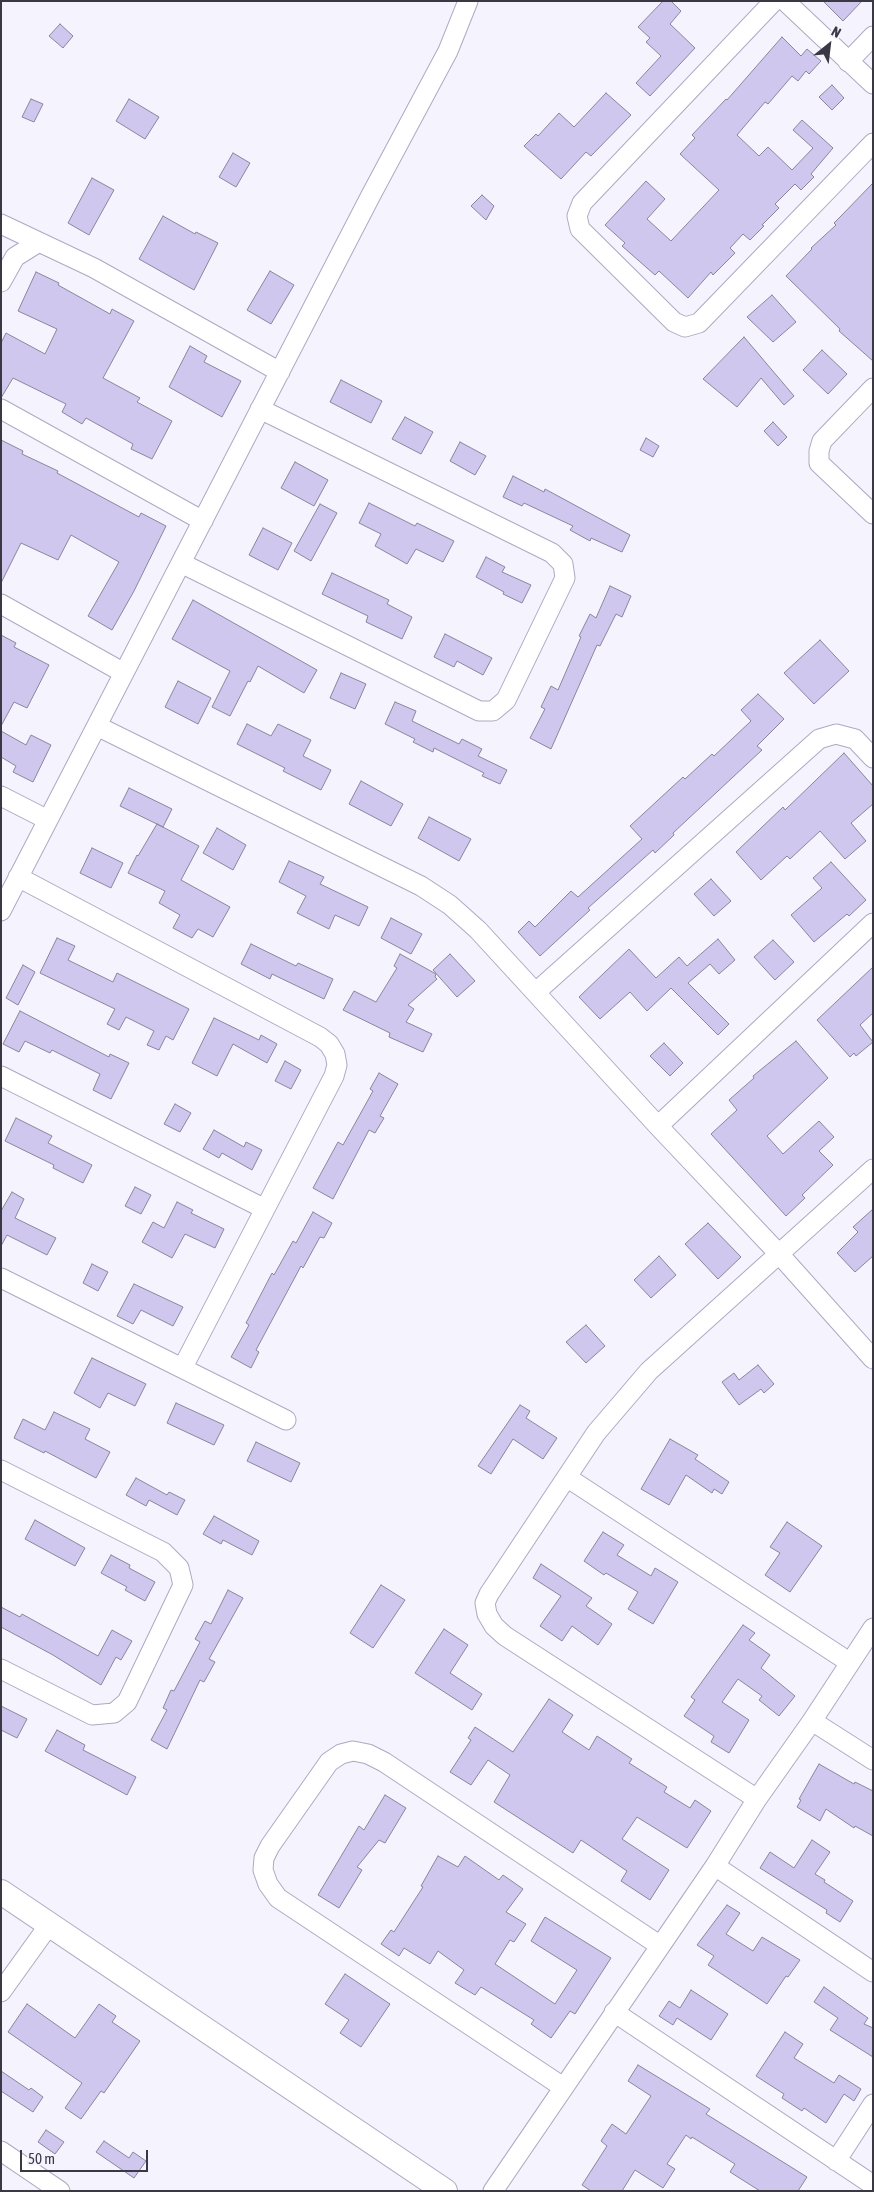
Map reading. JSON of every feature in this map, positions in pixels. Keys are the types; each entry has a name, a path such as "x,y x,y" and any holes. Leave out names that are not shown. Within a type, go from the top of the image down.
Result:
{"street":[{"path":"1,911 260,409 448,51 468,1"},
{"path":"774,1 582,203 577,216 580,229 674,322 685,328 699,323 873,143"},
{"path":"785,1 873,84"},
{"path":"848,62 873,36"},
{"path":"1,224 94,268 280,372"},
{"path":"1,282 15,256 39,242"},
{"path":"873,388 822,442 818,463 873,514"},
{"path":"1,409 203,521"},
{"path":"181,563 479,711 493,711 506,700 565,578 563,564 552,553 260,409"},
{"path":"1,604 124,673"},
{"path":"97,726 421,886 450,905 478,930 536,992 658,1126 780,1255 873,1359"},
{"path":"536,992 819,739 836,734 855,739 873,758"},
{"path":"1,796 48,820"},
{"path":"18,877 320,1037 329,1044 335,1054 337,1065 334,1076 263,1208 183,1368"},
{"path":"658,1126 873,923"},
{"path":"1,1076 263,1208"},
{"path":"757,1799 505,1636 494,1626 487,1614 486,1604 489,1594 596,1434 649,1371 780,1255 873,1169"},
{"path":"1,1278 286,1420"},
{"path":"1,1470 163,1552 179,1568 183,1585 127,1702 114,1712 92,1715 1,1669"},
{"path":"568,1478 849,1662"},
{"path":"493,2191 659,1945 715,1866 757,1799 812,1721 873,1628"},
{"path":"812,1721 873,1760"},
{"path":"563,2087 278,1898 268,1884 263,1870 264,1858 270,1846 329,1762 341,1754 354,1751 368,1754 384,1762 659,1945"},
{"path":"715,1866 873,1972"},
{"path":"1,1892 445,2191"},
{"path":"1,1992 49,1925"},
{"path":"614,2012 873,2185"},
{"path":"836,2161 873,2104"},
{"path":"1,2152 60,2191"}],"building":[{"path":"663,1 671,1 681,11 670,24 695,48 650,96 636,83 661,56 646,42 650,38 638,27"},
{"path":"823,1 862,1 843,21"},
{"path":"60,24 73,36 63,48 49,36"},
{"path":"782,37 801,56 807,49 821,61 809,74 806,71 798,81 792,76 768,104 765,102 737,135 759,156 768,147 792,170 813,148 793,130 802,120 833,148 811,174 814,177 801,190 795,184 775,204 779,208 762,225 764,226 750,240 743,234 730,248 735,253 713,275 711,272 688,298 659,271 655,275 622,246 625,243 605,225 646,181 665,199 647,219 671,241 719,190 680,154 695,138 692,135 727,100"},
{"path":"832,85 844,98 832,110 819,97"},
{"path":"606,93 631,115 591,156 586,152 561,179 524,146 536,134 538,136 559,113 574,127"},
{"path":"31,99 43,104 34,122 22,117"},
{"path":"129,99 159,117 145,139 116,121"},
{"path":"233,153 250,163 236,187 219,177"},
{"path":"92,178 114,190 89,235 68,223"},
{"path":"873,183 873,361 839,331 840,329 786,276 811,248 836,225 834,223"},
{"path":"482,195 494,206 486,220 471,206"},
{"path":"163,216 195,234 196,232 218,243 194,290 139,259"},
{"path":"270,271 294,285 271,324 247,310"},
{"path":"36,272 59,283 58,285 110,314 112,309 134,321 103,378 140,398 137,402 172,421 152,459 131,449 133,444 86,418 82,424 62,412 66,404 13,378 1,398 1,343 6,333 45,354 57,329 18,311"},
{"path":"772,295 796,322 773,342 747,317"},
{"path":"744,337 794,396 784,405 761,378 737,407 703,379"},
{"path":"190,346 207,356 204,362 241,381 222,417 169,387"},
{"path":"822,350 847,374 828,394 803,370"},
{"path":"341,380 382,401 371,423 330,402"},
{"path":"405,417 433,432 421,454 392,439"},
{"path":"773,422 787,437 778,446 764,431"},
{"path":"646,438 659,446 653,457 640,450"},
{"path":"1,440 23,451 22,454 58,471 57,473 139,517 141,513 166,526 134,591 112,630 88,616 119,562 71,535 58,560 21,543 1,583"},
{"path":"460,442 486,456 475,475 450,461"},
{"path":"295,462 328,480 314,506 281,488"},
{"path":"513,476 544,492 545,489 630,535 622,552 591,538 590,541 570,530 573,526 524,503 522,506 503,497"},
{"path":"369,503 415,526 417,523 454,541 443,562 416,549 407,564 375,546 381,534 359,523"},
{"path":"320,504 337,513 311,561 294,551"},
{"path":"263,528 292,543 278,570 249,555"},
{"path":"486,557 505,567 502,572 531,585 522,603 503,594 504,592 476,577"},
{"path":"332,573 389,600 387,604 412,617 402,639 366,622 368,616 322,594"},
{"path":"610,586 631,596 622,617 616,614 600,646 597,645 551,749 530,738 545,709 541,707 551,686 558,690 581,637 579,636 590,614 596,618"},
{"path":"193,600 317,670 304,693 258,666 230,716 212,707 230,671 172,639"},
{"path":"445,634 492,658 483,675 457,661 454,667 434,657"},
{"path":"1,635 16,643 14,647 49,665 27,708 14,702 1,726"},
{"path":"820,640 849,671 814,704 784,673"},
{"path":"341,673 366,684 355,709 330,698"},
{"path":"178,681 211,698 198,724 165,707"},
{"path":"758,694 784,719 757,746 762,750 673,833 674,835 655,853 653,850 588,908 590,910 540,956 518,932 529,921 535,927 571,891 578,897 642,839 630,826 683,777 685,779 712,754 714,756 751,721 741,710"},
{"path":"395,702 416,711 412,721 459,744 462,739 482,749 478,756 507,770 500,784 482,776 484,773 434,748 433,752 413,742 415,739 385,724"},
{"path":"247,724 271,736 278,724 311,740 303,756 331,770 321,790 283,771 285,768 237,744"},
{"path":"1,731 26,745 31,735 51,745 33,782 13,772 16,766 1,757"},
{"path":"844,753 873,786 873,804 851,823 866,841 845,859 820,831 790,859 787,856 761,880 736,852 783,807 785,810"},
{"path":"361,781 403,804 391,826 349,804"},
{"path":"129,788 172,809 163,827 120,806"},
{"path":"429,817 471,839 459,861 418,838"},
{"path":"157,824 199,846 181,880 230,907 213,937 198,929 192,938 173,928 180,915 159,903 165,891 128,873"},
{"path":"217,828 246,845 233,870 203,853"},
{"path":"92,848 123,863 111,888 80,873"},
{"path":"289,861 324,877 320,884 368,907 359,926 335,915 329,929 297,913 306,896 279,882"},
{"path":"831,862 866,900 849,916 847,914 814,942 791,915 822,888 813,878"},
{"path":"711,879 731,901 714,916 694,894"},
{"path":"391,918 422,934 411,954 381,938"},
{"path":"57,938 75,946 68,960 113,982 117,973 189,1009 173,1040 166,1036 159,1050 147,1045 154,1031 126,1017 119,1030 107,1024 115,1009 40,973"},
{"path":"718,939 735,960 719,974 710,964 688,983 729,1024 718,1035 671,988 647,1011 630,992 600,1019 579,997 629,949 656,978 679,957 687,966"},
{"path":"773,940 794,962 775,980 754,957"},
{"path":"251,944 296,966 298,963 333,979 324,999 272,974 270,979 241,964"},
{"path":"400,954 436,974 435,977 437,979 408,1005 414,1009 406,1022 432,1034 423,1052 389,1037 390,1033 343,1010 354,991 376,1002 397,968 394,966"},
{"path":"450,954 475,981 457,997 433,970"},
{"path":"23,965 35,972 18,1005 6,998"},
{"path":"873,967 873,1013 860,1025 873,1042 856,1056 854,1053 850,1057 817,1020"},
{"path":"20,1011 109,1057 110,1054 129,1063 111,1099 93,1090 100,1074 52,1050 50,1053 25,1041 19,1052 3,1044"},
{"path":"214,1018 259,1040 261,1035 277,1044 267,1063 233,1044 217,1076 192,1063"},
{"path":"796,1041 828,1078 767,1136 783,1154 819,1121 834,1137 819,1151 833,1165 802,1195 805,1198 786,1216 711,1134 737,1110 729,1100 754,1078 753,1076"},
{"path":"664,1043 683,1063 670,1076 650,1056"},
{"path":"285,1061 301,1070 291,1089 275,1081"},
{"path":"379,1073 398,1084 380,1116 384,1118 375,1133 369,1130 333,1199 313,1188 338,1142 343,1145 373,1091 370,1089"},
{"path":"175,1104 191,1113 180,1132 164,1124"},
{"path":"16,1118 52,1136 48,1143 92,1165 83,1183 53,1168 54,1165 5,1141"},
{"path":"214,1130 244,1147 246,1142 262,1150 252,1170 222,1153 219,1158 203,1149"},
{"path":"135,1187 151,1195 141,1214 125,1206"},
{"path":"12,1192 24,1199 15,1218 56,1238 47,1255 7,1235 1,1246 1,1211"},
{"path":"177,1202 193,1210 191,1213 224,1229 215,1248 185,1234 172,1258 142,1242 153,1222 164,1228"},
{"path":"873,1209 873,1256 855,1272 837,1253 858,1232 853,1227"},
{"path":"313,1212 332,1223 324,1238 320,1237 303,1268 301,1266 256,1350 259,1352 251,1368 231,1357 249,1325 246,1323 272,1273 274,1275 293,1241 296,1243"},
{"path":"708,1223 741,1257 718,1279 685,1244"},
{"path":"659,1256 676,1275 651,1298 634,1280"},
{"path":"92,1264 108,1272 98,1291 83,1283"},
{"path":"134,1284 183,1307 173,1326 141,1310 133,1324 117,1316"},
{"path":"586,1325 605,1346 586,1363 566,1342"},
{"path":"92,1358 146,1384 135,1406 108,1393 100,1408 74,1393"},
{"path":"758,1365 774,1384 764,1393 761,1389 739,1405 722,1382 734,1373 739,1380"},
{"path":"176,1403 224,1425 214,1445 167,1423"},
{"path":"520,1405 530,1411 526,1418 557,1438 543,1459 513,1439 491,1474 478,1466"},
{"path":"54,1412 90,1429 85,1439 110,1452 96,1478 45,1451 44,1453 14,1438 23,1419 45,1430"},
{"path":"670,1439 698,1455 695,1459 729,1482 722,1494 714,1489 712,1493 686,1475 669,1505 641,1489"},
{"path":"256,1442 300,1463 291,1482 247,1461"},
{"path":"136,1478 167,1495 169,1492 185,1500 177,1515 149,1500 146,1506 126,1495"},
{"path":"214,1516 259,1541 252,1555 223,1540 221,1544 203,1534"},
{"path":"35,1520 85,1548 75,1566 25,1539"},
{"path":"787,1522 822,1546 790,1592 765,1575 780,1553 770,1547"},
{"path":"603,1532 624,1545 617,1555 651,1576 655,1568 678,1582 653,1624 628,1609 638,1592 606,1573 604,1575 584,1561"},
{"path":"111,1555 130,1565 129,1568 155,1582 145,1601 125,1590 127,1587 101,1573"},
{"path":"541,1564 592,1598 586,1606 612,1624 598,1645 572,1626 562,1641 540,1626 561,1596 533,1578"},
{"path":"381,1585 405,1600 373,1648 350,1633"},
{"path":"228,1590 243,1598 209,1659 215,1662 204,1682 200,1680 167,1749 151,1740 167,1710 163,1708 171,1690 174,1691 200,1642 195,1639 205,1621 211,1624"},
{"path":"1,1607 20,1617 22,1614 98,1656 112,1630 132,1641 121,1660 116,1657 101,1685 53,1655 1,1627"},
{"path":"743,1625 755,1633 749,1640 770,1655 761,1668 795,1696 779,1716 759,1700 762,1696 738,1679 722,1702 749,1720 729,1753 711,1742 714,1736 684,1716 695,1700 691,1697"},
{"path":"444,1629 468,1645 450,1673 482,1694 472,1710 415,1673"},
{"path":"549,1699 573,1715 562,1732 589,1750 597,1736 632,1759 629,1763 667,1787 664,1792 690,1808 695,1800 711,1811 687,1848 637,1817 622,1839 669,1870 650,1900 621,1881 627,1871 581,1840 573,1853 494,1802 510,1775 488,1760 471,1785 450,1772 471,1740 468,1738 475,1727 513,1752"},
{"path":"1,1706 27,1719 17,1738 1,1730"},
{"path":"57,1730 85,1745 83,1750 136,1777 127,1795 45,1751"},
{"path":"819,1764 854,1784 855,1782 873,1791 873,1836 855,1826 854,1828 826,1809 820,1821 797,1807 801,1800 799,1799"},
{"path":"385,1795 406,1808 385,1843 379,1840 357,1867 362,1870 339,1908 318,1895 359,1826 364,1830"},
{"path":"812,1840 830,1852 815,1874 853,1901 840,1922 826,1913 827,1910 760,1868 770,1852 794,1868"},
{"path":"438,1856 458,1867 465,1856 499,1880 503,1875 523,1889 506,1912 526,1924 514,1942 510,1940 495,1964 555,2004 577,1970 531,1941 545,1917 611,1958 575,2014 570,2011 551,2038 531,2024 534,2020 481,1987 475,1995 455,1983 464,1970 438,1951 430,1964 404,1948 399,1956 381,1944 391,1930 394,1932 423,1887 421,1886"},
{"path":"727,1905 740,1913 726,1934 753,1951 762,1937 800,1960 788,1977 786,1976 767,2004 708,1965 714,1956 697,1945"},
{"path":"345,1974 390,2004 361,2047 340,2033 349,2020 325,2004"},
{"path":"824,1987 868,2018 864,2024 873,2028 873,2057 830,2030 838,2018 814,2002"},
{"path":"691,1990 728,2014 711,2040 677,2018 673,2025 659,2016 669,2001 680,2008"},
{"path":"27,2004 75,2038 99,2004 116,2016 112,2022 140,2041 104,2093 101,2091 81,2119 65,2108 82,2083 8,2032"},
{"path":"785,2032 803,2044 794,2058 834,2083 839,2075 861,2089 854,2101 844,2094 826,2123 804,2108 802,2111 782,2098 784,2094 756,2076"},
{"path":"638,2065 710,2109 706,2114 807,2177 798,2191 760,2191 730,2172 735,2164 686,2135 667,2164 675,2169 663,2188 635,2170 622,2191 591,2191 582,2185 607,2146 601,2141 612,2124 626,2134 651,2096 628,2081"},
{"path":"1,2071 43,2097 33,2112 1,2091"},
{"path":"46,2130 64,2142 55,2154 38,2142"},
{"path":"104,2141 129,2158 133,2152 146,2161 134,2178 96,2152"}]}
